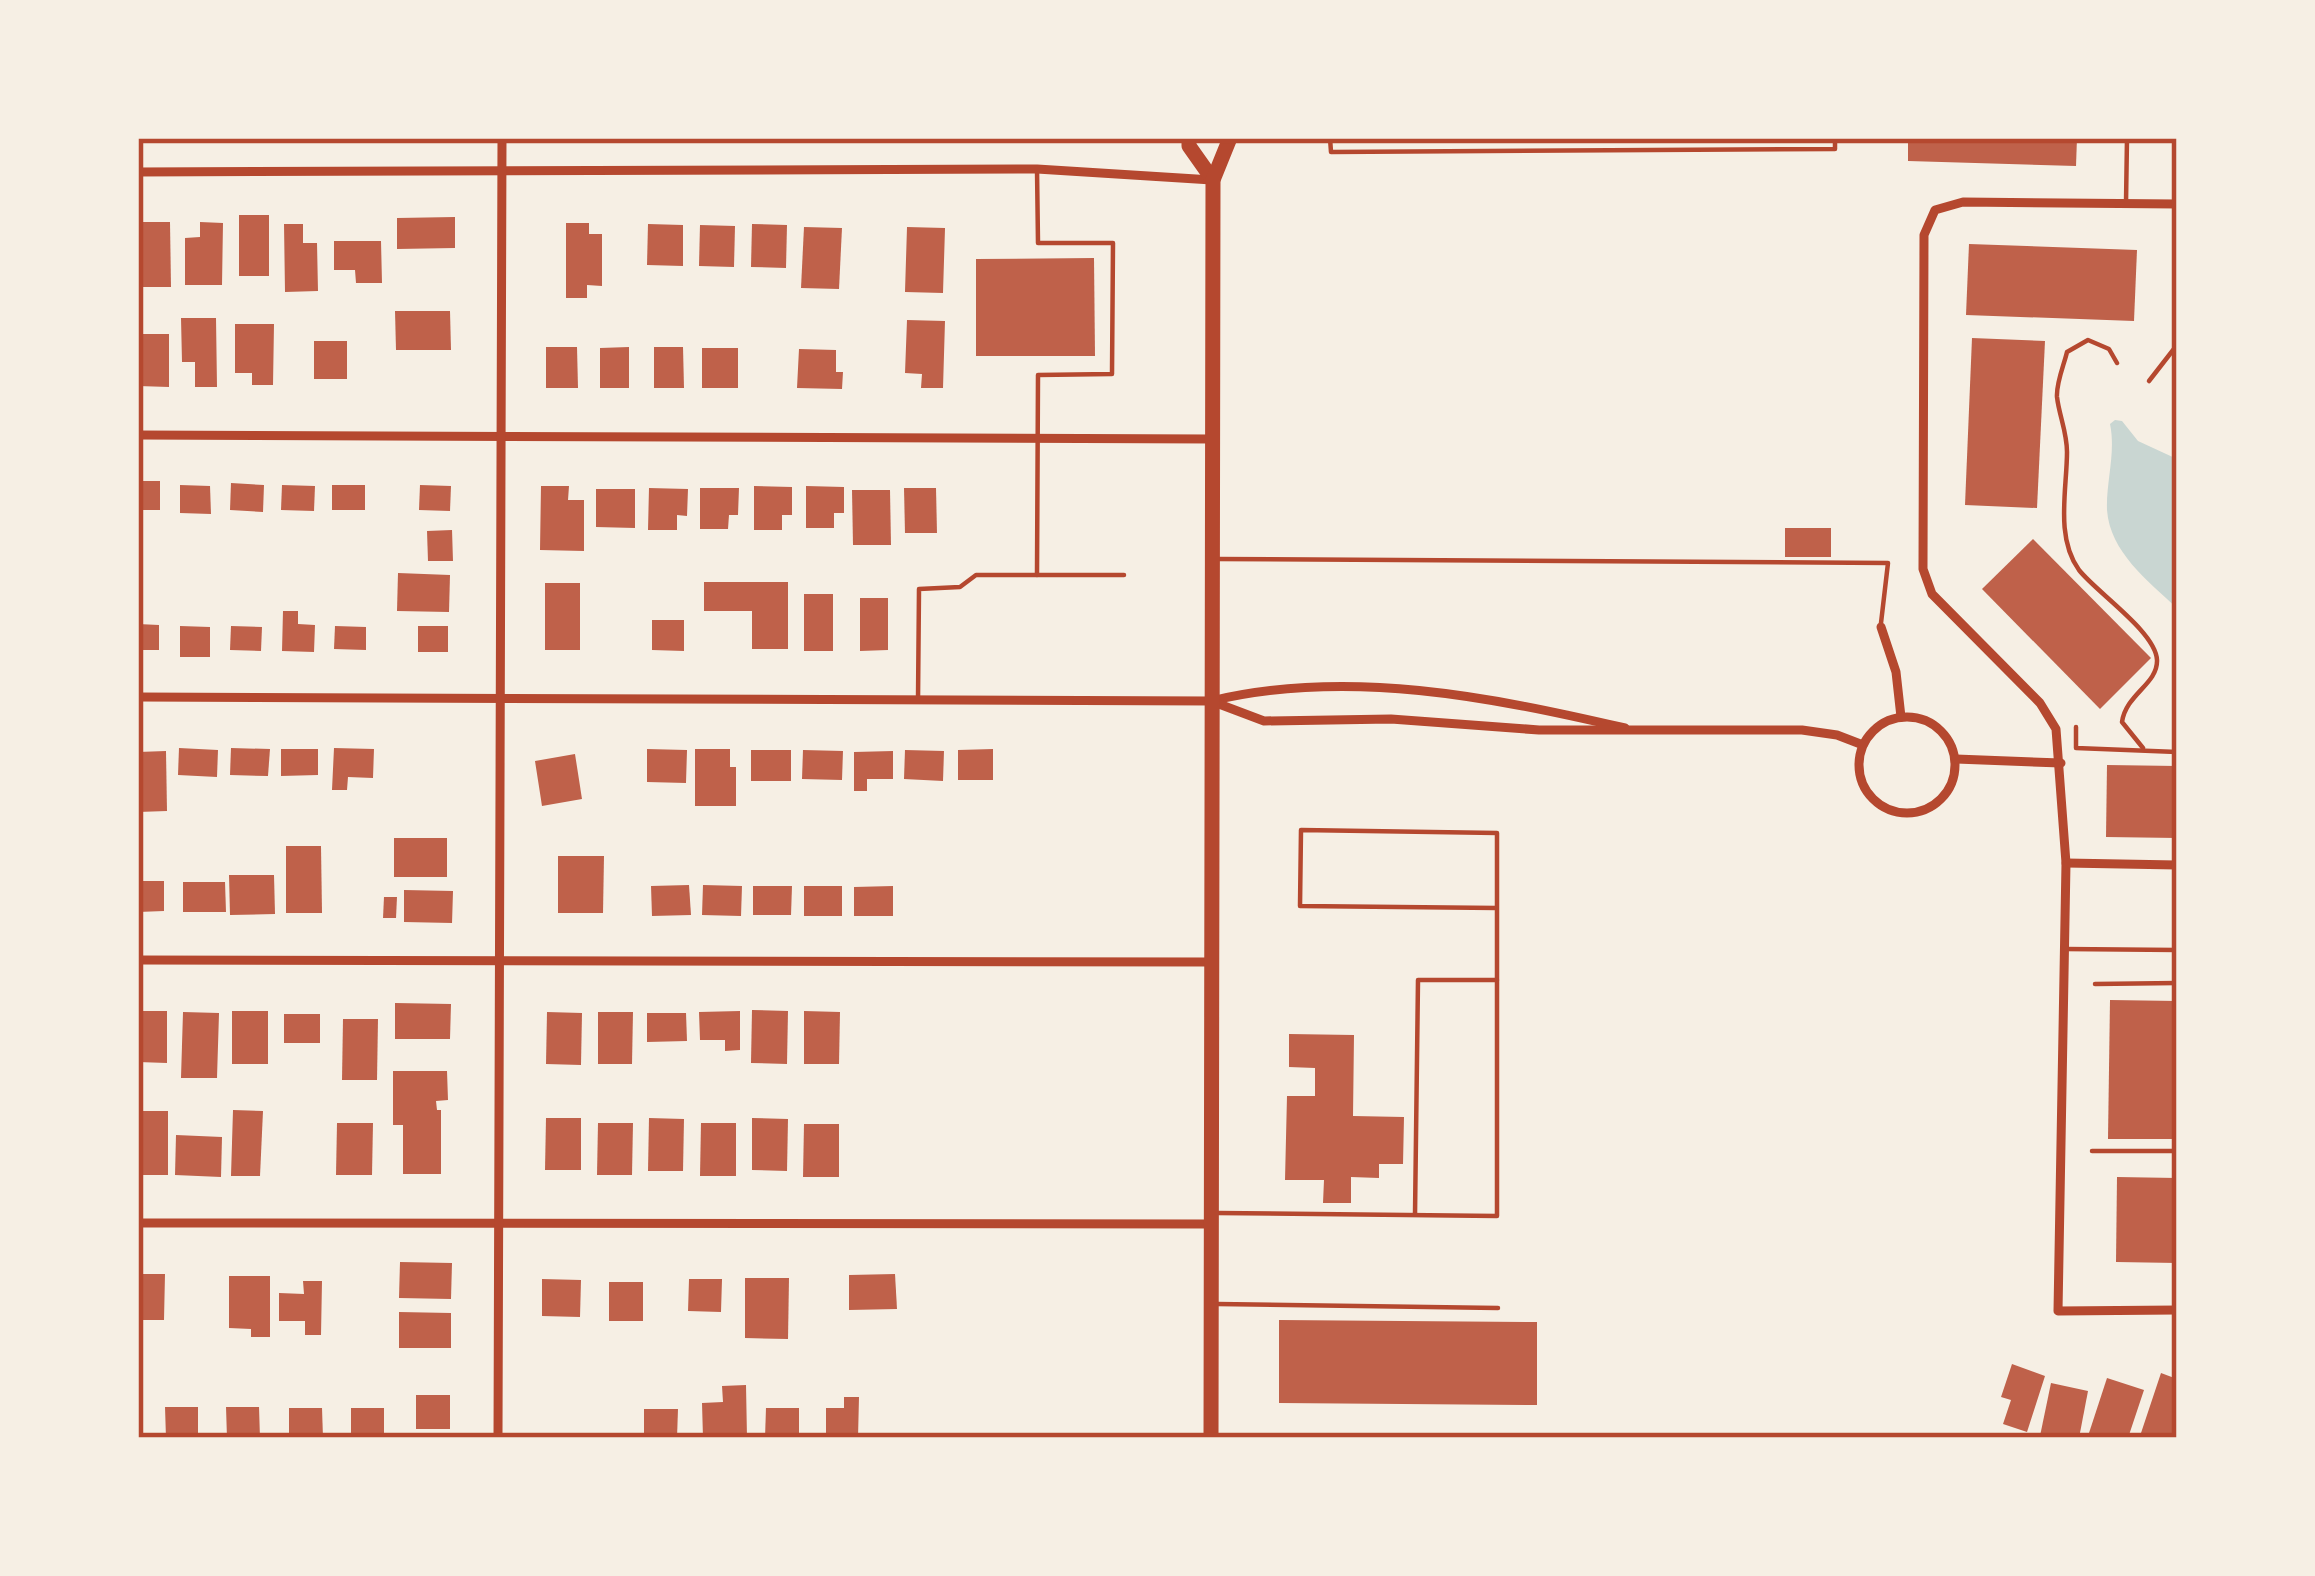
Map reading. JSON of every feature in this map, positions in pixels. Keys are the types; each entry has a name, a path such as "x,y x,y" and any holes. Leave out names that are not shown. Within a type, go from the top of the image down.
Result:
{"main road":[{"path":"1189,138 1189,146 1213,180"},
{"path":"1211,1437 1213,180 1230,138"}],"street":[{"path":"498,1438 502,138"},
{"path":"138,172 1037,169 1213,180"},
{"path":"2177,204 1963,202 1935,210 1924,235 1926,583 2040,704 2056,730 2061,763 2066,863 2058,1311 2177,1310"},
{"path":"138,435 1210,439"},
{"path":"1881,627 1896,672 1901,717"},
{"path":"138,697 1211,700 1264,688 1421,690 1625,728"},
{"path":"1211,700 1264,721 1391,719 1539,730 1819,731 1863,745"},
{"path":"1901,717 1932,723 1943,732 1956,759 1955,774 1941,800 1927,809 1894,811 1879,804 1868,792 1859,761 1872,731 1901,717"},
{"path":"1956,759 2061,763"},
{"path":"2066,863 2177,865"},
{"path":"138,960 1211,962"},
{"path":"138,1223 1211,1218"}],"lane":[{"path":"1330,138 1330,152 1835,149 1835,138"},
{"path":"2126,203 2127,138"},
{"path":"1037,169 1038,243 1113,243 1112,374 1038,375 1037,575"},
{"path":"2149,382 2177,345"},
{"path":"1211,559 1888,563 1881,627"},
{"path":"918,700 919,589 960,587 976,575 1124,575"},
{"path":"1211,1218 1497,1216 1497,908 1497,833 1301,830 1300,905 1497,908"},
{"path":"2065,949 2177,950"},
{"path":"1415,1215 1418,980 1497,980"},
{"path":"1211,1304 1498,1308"},
{"path":"1211,1437 1427,1438"}],"path":[{"path":"2117,363 2108,349 2088,340 2067,352 2056,393 2067,451 2065,526 2077,567 2141,633 2157,658 2154,676 2124,707 2122,722 2143,748"},
{"path":"2076,727 2076,748 2177,752"},
{"path":"2095,984 2177,982"},
{"path":"2092,1151 2177,1150"}],"shaded area":[{"path":"2122,421 2138,441 2177,459 2177,608 2132,565 2110,525 2110,424"}],"building":[{"path":"1908,138 2077,138 2076,166 1908,161"},
{"path":"239,215 269,215 269,276 239,276"},
{"path":"455,217 455,248 397,249 397,218"},
{"path":"138,222 170,222 171,287 138,287"},
{"path":"200,222 223,223 222,285 185,285 185,238 200,237"},
{"path":"566,223 589,223 589,234 602,234 602,286 587,285 587,298 566,298"},
{"path":"284,224 303,224 303,243 317,243 318,291 285,292"},
{"path":"648,224 683,225 683,266 647,265"},
{"path":"752,224 787,225 786,268 751,267"},
{"path":"700,225 735,226 734,267 699,266"},
{"path":"804,227 842,228 839,289 801,288"},
{"path":"907,227 945,228 943,293 905,292"},
{"path":"334,241 381,241 382,283 356,283 355,270 334,270"},
{"path":"1969,244 2137,250 2134,321 1966,315"},
{"path":"1094,258 1095,356 976,356 976,259"},
{"path":"395,311 450,311 451,350 396,350"},
{"path":"181,318 216,318 217,387 195,387 195,362 182,362"},
{"path":"907,320 945,321 943,388 921,388 922,374 905,373"},
{"path":"235,324 274,324 273,385 252,385 252,373 235,373"},
{"path":"138,334 169,334 169,387 138,386"},
{"path":"1972,338 2045,341 2037,508 1965,505"},
{"path":"314,341 347,341 347,379 314,379"},
{"path":"546,347 577,347 578,388 546,388"},
{"path":"629,347 629,388 600,388 600,348"},
{"path":"654,347 683,347 684,388 654,388"},
{"path":"702,348 738,348 738,388 702,388"},
{"path":"799,349 836,350 842,389 797,388"},
{"path":"138,481 160,481 160,510 138,510"},
{"path":"231,483 264,485 263,512 230,510"},
{"path":"180,485 210,486 211,514 180,513"},
{"path":"282,485 315,486 314,511 281,510"},
{"path":"332,485 365,485 365,510 332,510"},
{"path":"420,485 451,486 450,511 419,510"},
{"path":"541,486 569,486 568,500 584,500 584,551 540,550"},
{"path":"754,486 792,487 792,515 782,515 782,530 754,530"},
{"path":"806,486 844,487 844,513 834,513 834,528 806,528"},
{"path":"649,488 688,489 687,516 677,515 677,530 648,530"},
{"path":"700,488 739,488 738,515 729,515 728,529 700,529"},
{"path":"904,488 936,488 937,533 905,533"},
{"path":"596,489 635,489 635,528 596,527"},
{"path":"852,490 890,490 891,545 853,545"},
{"path":"1785,528 1831,528 1831,557 1785,557"},
{"path":"452,530 453,561 428,561 427,531"},
{"path":"2033,539 2151,658 2100,709 1982,589"},
{"path":"398,573 450,575 449,612 397,611"},
{"path":"704,582 788,582 788,649 752,649 752,611 704,611"},
{"path":"545,583 580,583 580,650 545,650"},
{"path":"804,594 833,594 833,651 804,651"},
{"path":"860,598 888,598 888,650 860,651"},
{"path":"283,611 298,611 298,624 315,625 314,652 282,651"},
{"path":"652,620 684,620 684,651 652,650"},
{"path":"138,624 159,625 159,650 138,650"},
{"path":"180,626 210,627 210,657 180,657"},
{"path":"231,626 262,627 261,651 230,650"},
{"path":"335,626 366,627 366,650 334,649"},
{"path":"418,626 448,626 448,652 418,652"},
{"path":"179,748 218,750 217,777 178,775"},
{"path":"231,748 270,749 268,776 230,775"},
{"path":"334,748 374,749 373,778 348,777 347,790 332,790"},
{"path":"281,749 318,749 318,775 281,776"},
{"path":"647,749 687,750 686,783 647,782"},
{"path":"695,749 730,749 730,767 736,767 736,806 695,806"},
{"path":"993,749 993,780 958,780 958,750"},
{"path":"751,750 791,750 791,781 751,781"},
{"path":"803,750 843,751 842,780 802,779"},
{"path":"905,750 944,751 943,781 904,779"},
{"path":"166,751 167,811 138,812 138,752"},
{"path":"893,751 893,779 867,779 867,791 854,791 854,752"},
{"path":"575,754 582,799 542,806 535,761"},
{"path":"2107,765 2177,766 2177,838 2106,837"},
{"path":"394,838 447,838 447,877 394,877"},
{"path":"286,846 321,846 322,913 286,913"},
{"path":"558,856 604,856 603,913 558,913"},
{"path":"229,875 274,875 275,914 230,915"},
{"path":"138,881 164,881 164,911 138,912"},
{"path":"183,882 225,882 226,912 183,912"},
{"path":"689,885 691,915 652,916 651,886"},
{"path":"703,885 742,886 741,916 702,915"},
{"path":"753,886 792,886 791,915 753,915"},
{"path":"804,886 842,886 842,916 804,916"},
{"path":"893,886 893,916 854,916 854,887"},
{"path":"404,890 453,891 452,923 404,922"},
{"path":"384,897 397,897 396,918 383,918"},
{"path":"2110,1000 2177,1001 2177,1139 2108,1139"},
{"path":"395,1003 451,1004 450,1039 395,1039"},
{"path":"752,1010 788,1011 787,1064 751,1063"},
{"path":"138,1011 167,1011 167,1063 138,1062"},
{"path":"232,1011 268,1011 268,1064 232,1064"},
{"path":"740,1011 740,1050 725,1051 725,1040 700,1040 699,1012"},
{"path":"804,1011 840,1012 839,1064 804,1064"},
{"path":"183,1012 219,1013 217,1078 181,1078"},
{"path":"547,1012 582,1013 581,1065 546,1064"},
{"path":"598,1012 633,1012 632,1064 598,1064"},
{"path":"647,1013 686,1013 687,1041 647,1042"},
{"path":"284,1014 320,1014 320,1043 284,1043"},
{"path":"343,1019 378,1019 377,1080 342,1080"},
{"path":"1289,1034 1354,1035 1353,1116 1404,1117 1403,1164 1379,1164 1379,1178 1351,1177 1351,1203 1323,1203 1324,1180 1285,1180 1287,1096 1315,1096 1315,1068 1289,1067"},
{"path":"393,1071 447,1071 448,1100 436,1101 441,1110 441,1174 403,1174 403,1125 393,1125"},
{"path":"233,1110 263,1111 260,1176 231,1176"},
{"path":"138,1111 168,1111 168,1175 138,1175"},
{"path":"546,1118 581,1118 581,1170 545,1170"},
{"path":"649,1118 684,1119 683,1171 648,1171"},
{"path":"752,1118 788,1119 787,1171 752,1170"},
{"path":"337,1123 373,1123 372,1175 336,1175"},
{"path":"598,1123 633,1123 632,1175 597,1175"},
{"path":"701,1123 736,1123 736,1176 700,1176"},
{"path":"804,1124 839,1124 839,1177 803,1177"},
{"path":"176,1135 222,1137 221,1177 175,1175"},
{"path":"2117,1177 2177,1178 2177,1263 2116,1262"},
{"path":"400,1262 452,1263 451,1299 399,1298"},
{"path":"138,1274 165,1274 164,1320 143,1320"},
{"path":"895,1274 897,1309 849,1310 849,1275"},
{"path":"229,1276 270,1276 270,1337 251,1337 251,1329 229,1328"},
{"path":"745,1278 789,1278 788,1339 745,1338"},
{"path":"542,1279 581,1280 580,1317 542,1316"},
{"path":"689,1279 722,1279 721,1312 688,1311"},
{"path":"303,1281 322,1281 321,1335 305,1335 305,1321 279,1321 279,1293 304,1294"},
{"path":"609,1282 643,1282 643,1321 609,1321"},
{"path":"399,1312 451,1313 451,1348 399,1348"},
{"path":"1279,1320 1537,1322 1537,1405 1279,1403"},
{"path":"2012,1364 2045,1376 2027,1432 2003,1424 2011,1400 2001,1397"},
{"path":"2161,1373 2177,1379 2177,1438 2141,1433"},
{"path":"2107,1378 2144,1390 2128,1438 2089,1433"},
{"path":"2051,1383 2088,1391 2079,1438 2040,1436"},
{"path":"746,1385 747,1438 703,1438 702,1403 723,1402 722,1386"},
{"path":"416,1395 450,1395 450,1429 416,1429"},
{"path":"844,1397 859,1397 858,1438 826,1438 826,1408 844,1408"},
{"path":"165,1407 198,1407 198,1438 166,1438"},
{"path":"226,1407 259,1407 260,1438 227,1438"},
{"path":"289,1408 322,1408 323,1438 289,1438"},
{"path":"351,1408 384,1408 384,1438 351,1438"},
{"path":"766,1408 799,1408 799,1438 765,1438"},
{"path":"644,1409 678,1409 677,1438 644,1438"}]}
